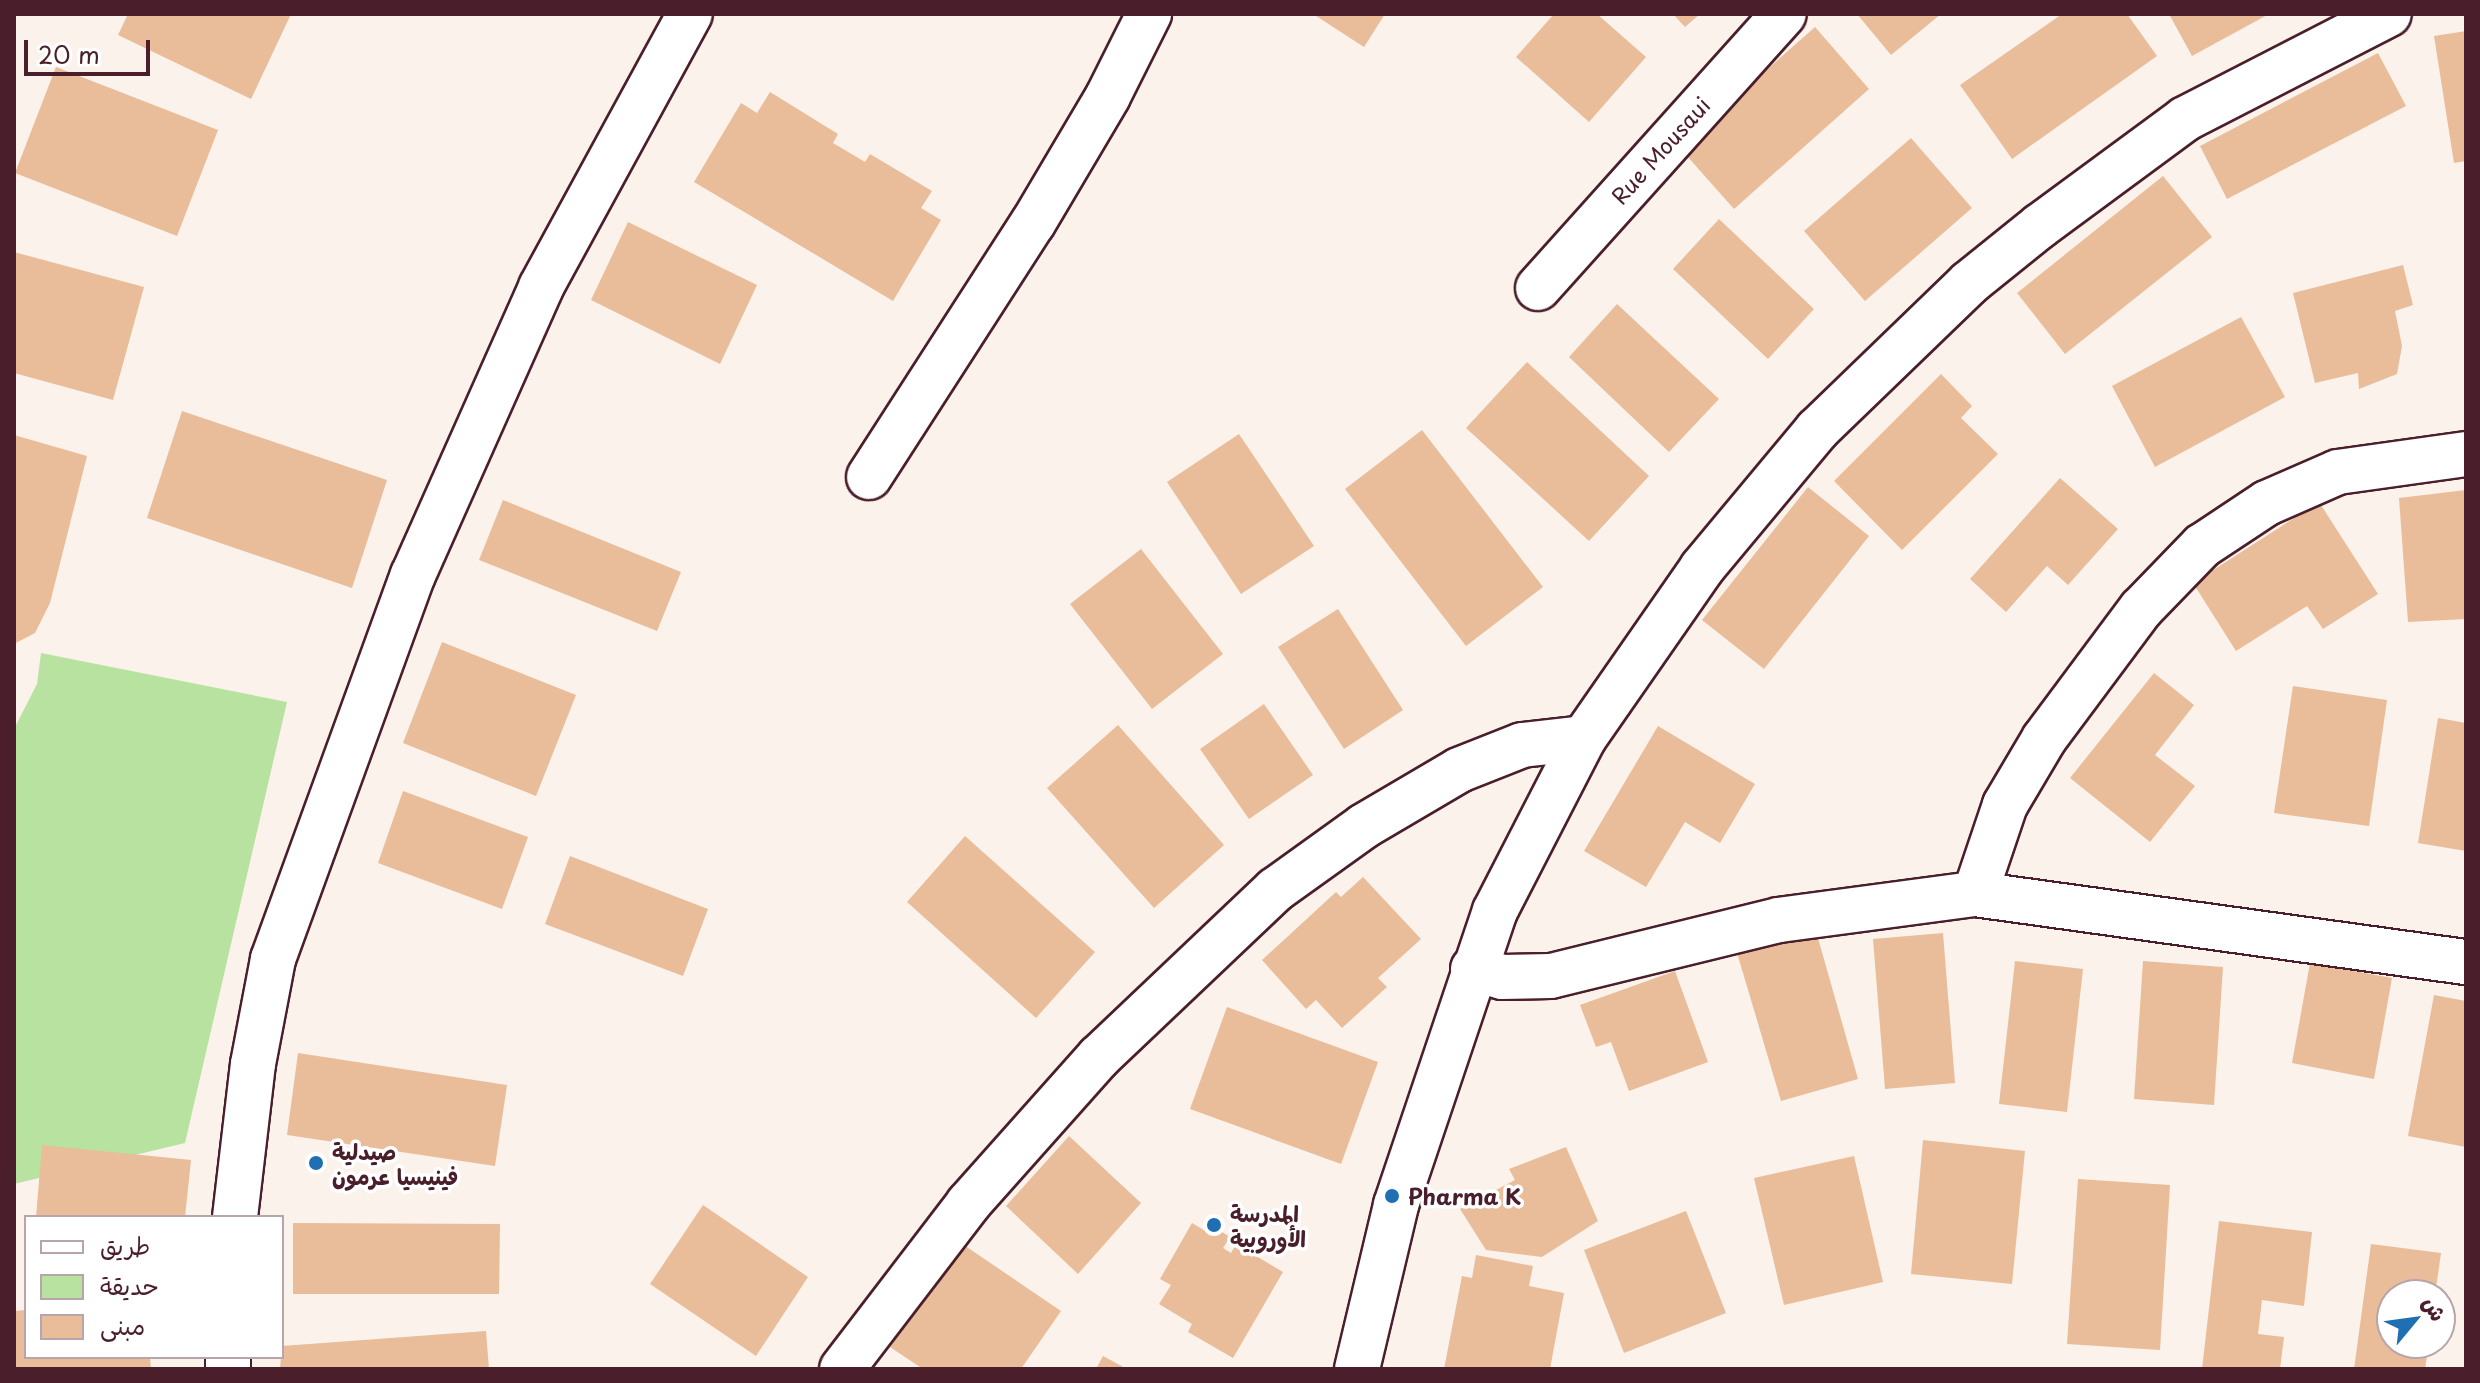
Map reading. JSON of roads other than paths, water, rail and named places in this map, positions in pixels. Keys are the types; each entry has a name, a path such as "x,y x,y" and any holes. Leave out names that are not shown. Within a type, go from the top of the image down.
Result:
{"street":[{"path":"235,1215 253,1064 273,959 413,575 535,300 690,14"},
{"path":"869,477 1033,223 1108,96 1149,14"},
{"name":"Rue Mousaui","path":"1538,288 1784,14"},
{"path":"1357,1369 1396,1205 1473,969 1515,867 1584,738 1756,497 1828,418 1969,283 2108,172 2185,119 2389,14"},
{"path":"1975,894 2005,805 2044,739 2141,609 2202,546 2267,503 2338,472 2466,454"},
{"path":"842,1369 968,1204 1099,1057 1275,890 1364,826 1459,770 1522,745 1584,738"},
{"path":"1473,969 1502,977 1551,976 1779,920 1975,894 2466,962"}],"place":[{"name":"صيدلية فينيسيا عرمون","path":"316,1163"},
{"name":"Pharma K","path":"1392,1196"},
{"name":"المدرسة الأوروبية","path":"1214,1225"}]}
